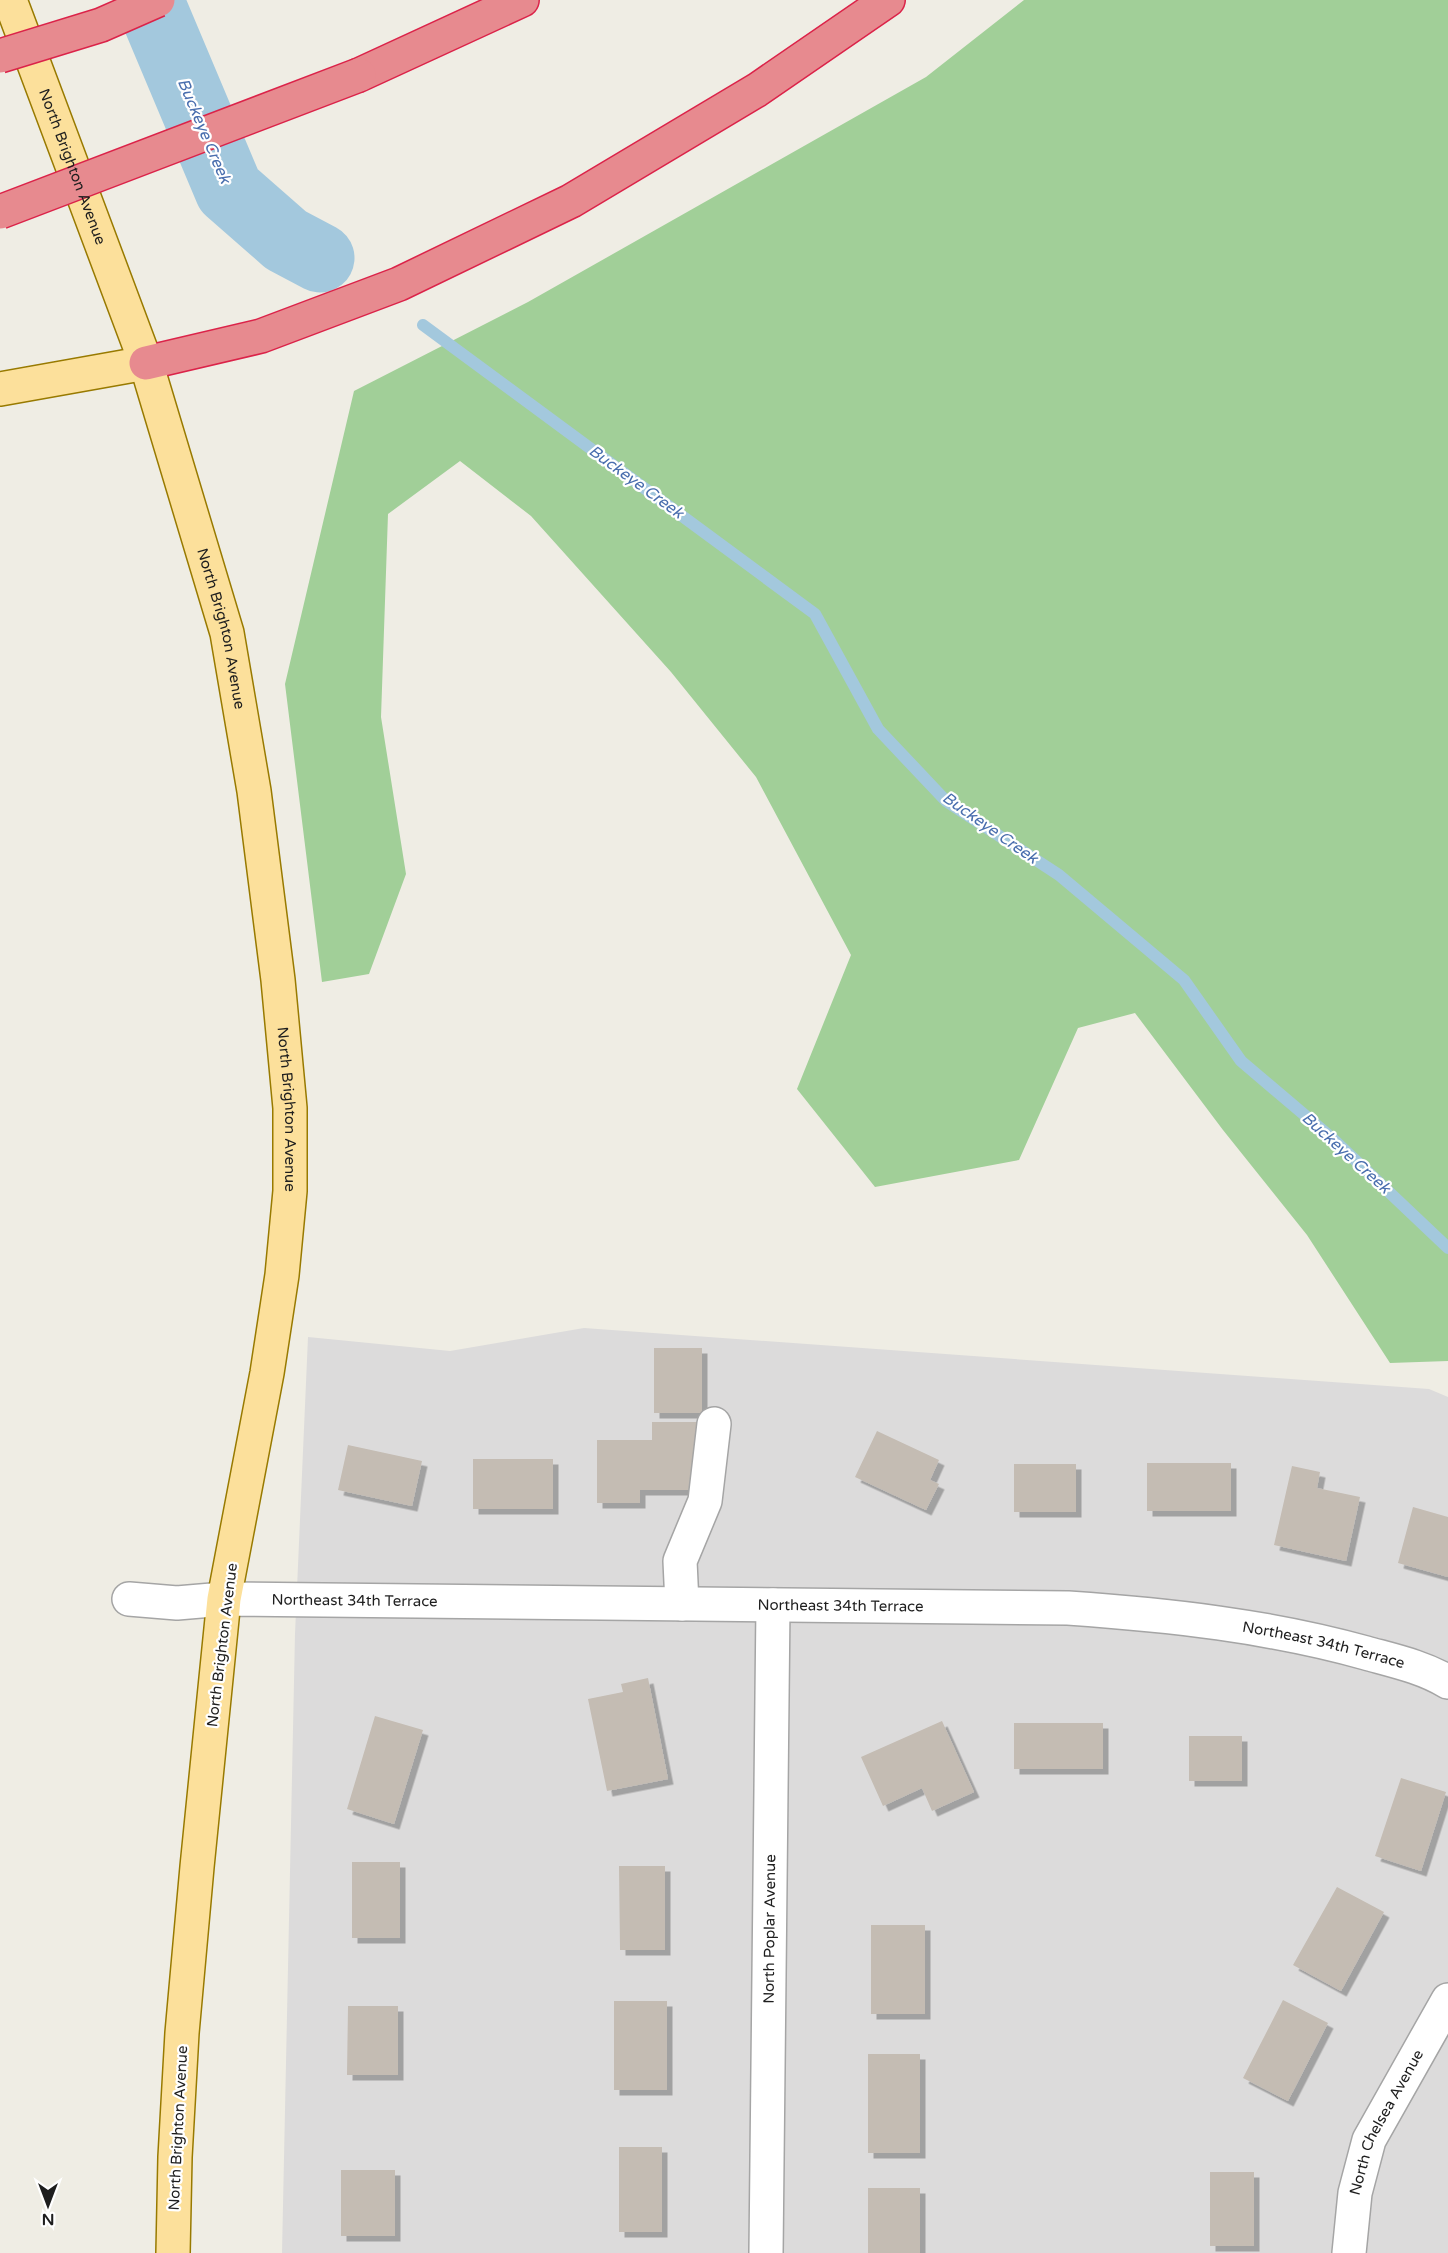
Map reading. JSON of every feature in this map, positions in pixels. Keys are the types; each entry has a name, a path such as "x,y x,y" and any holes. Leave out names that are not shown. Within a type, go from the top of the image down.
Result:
{"highway":[{"path":"0,56 101,25 158,0"},
{"path":"0,212 359,75 522,0"},
{"path":"146,363 261,336 378,292 571,201 757,90 888,0"}],"main road":[{"name":"North Brighton Avenue","path":"10,0 146,363 227,633 258,826 278,980 290,1108 290,1191 282,1275 267,1373 224,1599 182,2033 175,2157 173,2253"},
{"path":"0,389 146,363"}],"street":[{"path":"682,1604 680,1561 705,1501 714,1424"},
{"name":"Northeast 34th Terrace","path":"129,1599 177,1603 224,1599 1068,1608 1152,1614 1246,1626 1339,1645 1430,1671 1448,1682"},
{"name":"North Poplar Avenue","path":"766,2253 773,1605"},
{"name":"North Chelsea Avenue","path":"1349,2253 1355,2193 1369,2140 1448,2000"}],"shaded area":[{"path":"584,1328 1429,1389 1448,1397 1448,2253 282,2253 295,1634 308,1337 450,1351"}],"green space":[{"path":"1024,0 1448,0 1448,1361 1390,1363 1307,1235 1223,1130 1135,1013 1078,1028 1019,1160 875,1187 797,1089 851,955 756,777 671,672 531,516 460,461 388,514 381,717 406,874 369,974 322,982 285,684 354,391 528,302 926,77"}],"building":[{"path":"654,1348 702,1348 702,1413 654,1413"},
{"path":"652,1422 699,1422 699,1490 640,1490 640,1503 597,1503 597,1440 652,1440"},
{"path":"877,1431 939,1460 930,1480 939,1484 926,1510 855,1477"},
{"path":"348,1445 422,1461 412,1506 338,1490"},
{"path":"473,1459 553,1459 553,1509 473,1509"},
{"path":"1147,1463 1231,1463 1231,1511 1147,1511"},
{"path":"1014,1464 1076,1464 1076,1512 1014,1512"},
{"path":"1292,1466 1320,1472 1317,1488 1360,1497 1346,1561 1274,1545"},
{"path":"1413,1507 1448,1517 1448,1577 1398,1563"},
{"path":"648,1678 668,1779 607,1791 588,1699 623,1692 621,1684"},
{"path":"375,1716 423,1730 394,1824 347,1809"},
{"path":"942,1721 974,1792 932,1811 922,1788 883,1806 861,1757"},
{"path":"1014,1723 1103,1723 1103,1769 1014,1769"},
{"path":"1189,1736 1242,1736 1242,1781 1189,1781"},
{"path":"1401,1778 1446,1792 1421,1871 1375,1856"},
{"path":"352,1862 400,1862 400,1938 352,1938"},
{"path":"619,1866 665,1866 665,1950 620,1950"},
{"path":"1337,1887 1384,1912 1341,1991 1293,1965"},
{"path":"871,1925 925,1925 925,2014 871,2014"},
{"path":"1283,2000 1328,2023 1288,2101 1243,2078"},
{"path":"614,2001 667,2001 667,2090 614,2090"},
{"path":"348,2006 398,2006 398,2075 347,2075"},
{"path":"868,2054 920,2054 920,2153 868,2153"},
{"path":"619,2147 662,2147 662,2232 619,2232"},
{"path":"341,2170 395,2170 395,2236 341,2236"},
{"path":"1210,2172 1254,2172 1254,2246 1210,2246"},
{"path":"868,2188 920,2188 920,2253 868,2253"}],"waterway":[{"name":"Buckeye Creek","path":"149,0 229,190 286,240 320,258"},
{"name":"Buckeye Creek","path":"423,325 815,614 878,729 946,801 1059,875 1184,980 1241,1061 1333,1139 1448,1248"}]}
